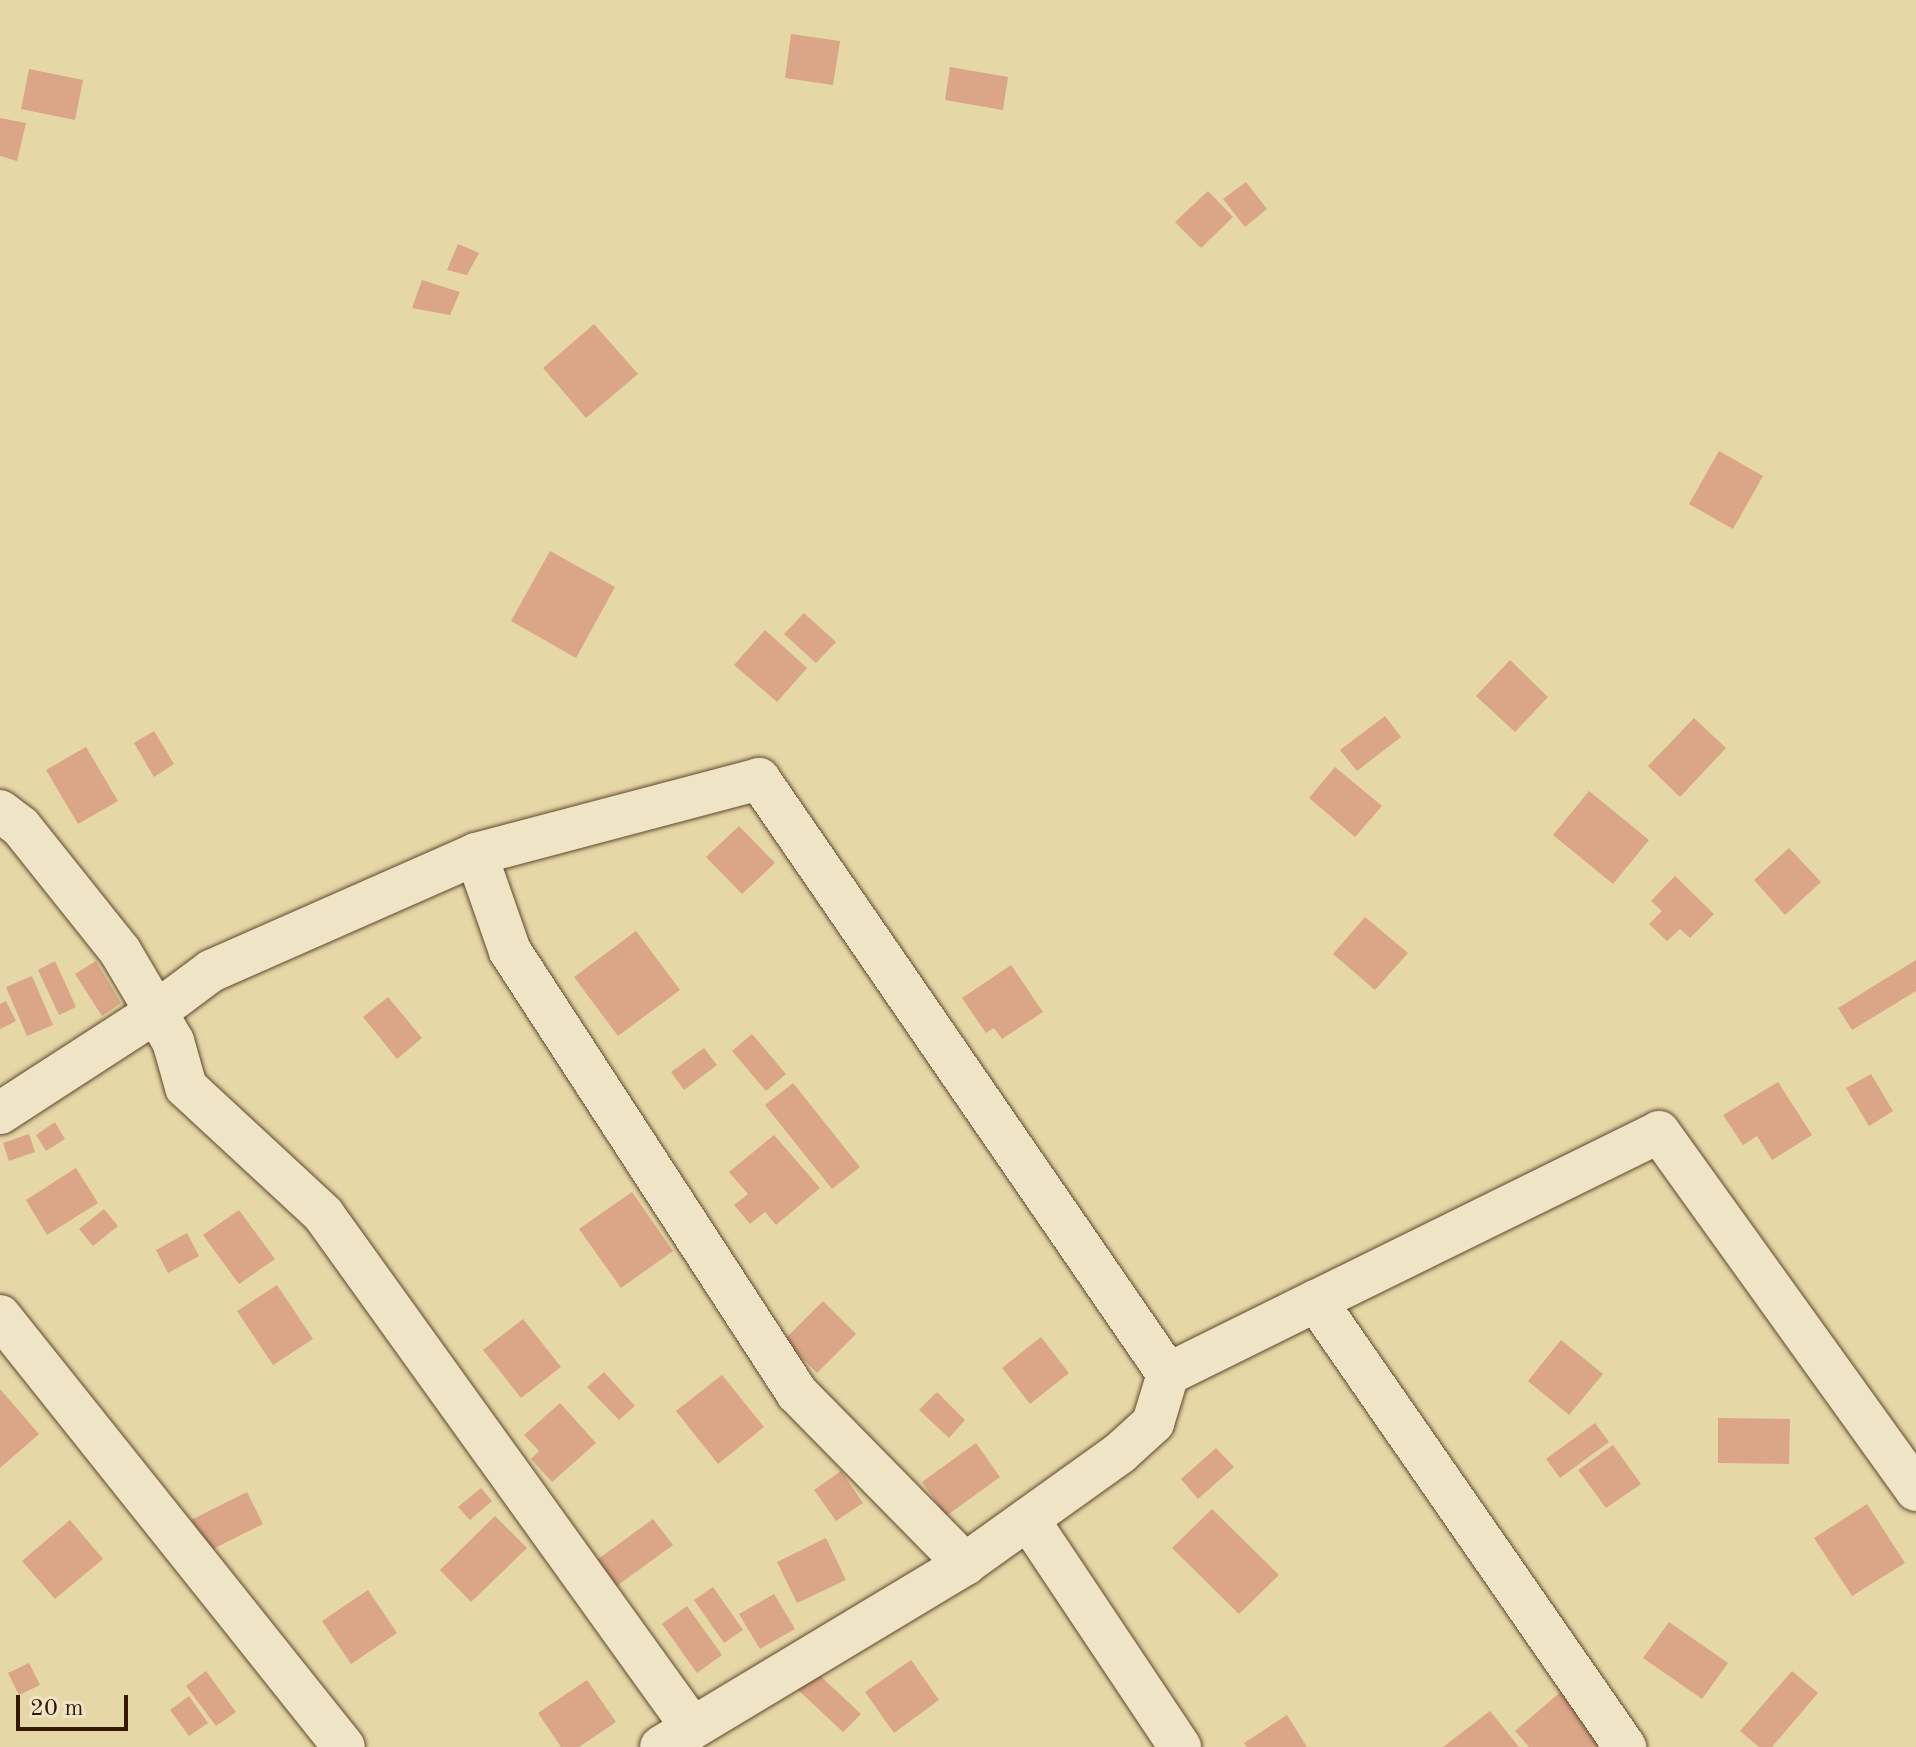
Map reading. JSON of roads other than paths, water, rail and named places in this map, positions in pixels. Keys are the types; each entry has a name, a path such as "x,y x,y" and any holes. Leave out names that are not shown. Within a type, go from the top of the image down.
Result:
{"street":[{"path":"0,1113 156,1012 211,971 476,854 759,779 1168,1374"},
{"path":"0,811 21,827 120,951 173,1041 186,1087 323,1214 676,1736 965,1564 1028,1519 1153,1423 1168,1374 1659,1132 1916,1490"},
{"path":"476,854 510,951 797,1393 965,1564"},
{"path":"1316,1301 1625,1747"},
{"path":"0,1316 344,1747"},
{"path":"1028,1519 1180,1747"}]}
